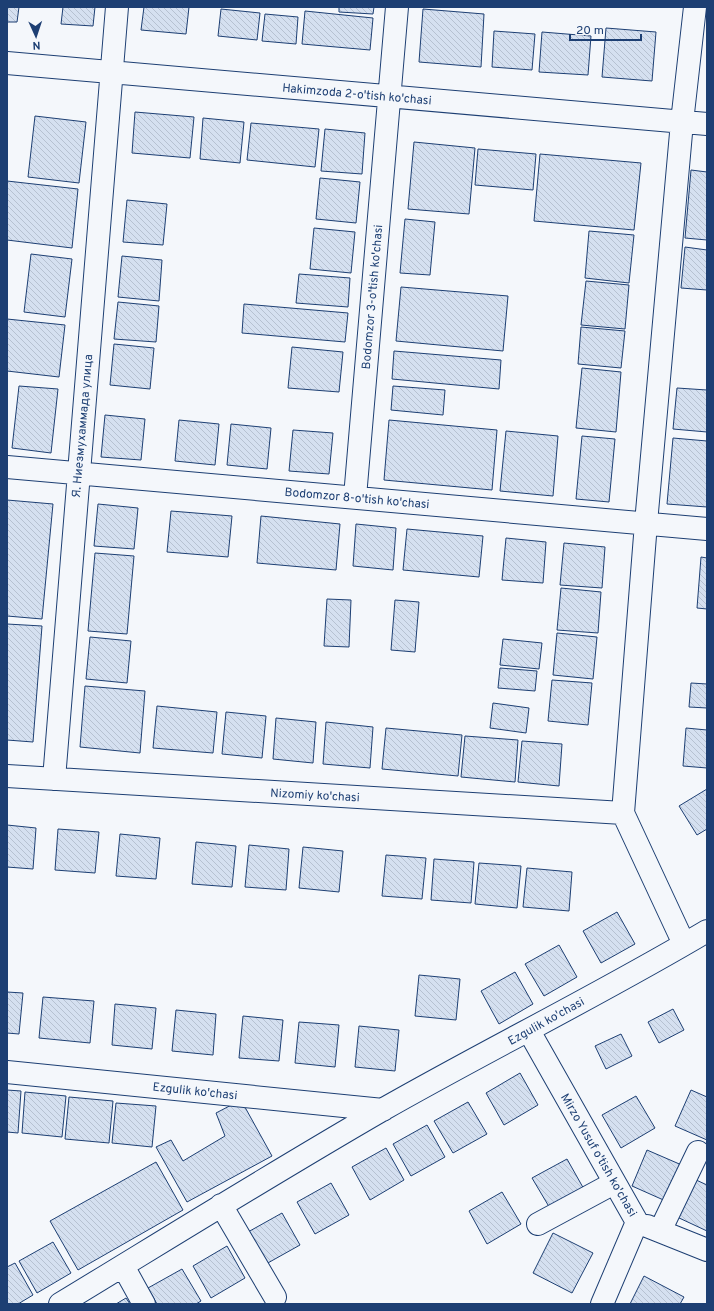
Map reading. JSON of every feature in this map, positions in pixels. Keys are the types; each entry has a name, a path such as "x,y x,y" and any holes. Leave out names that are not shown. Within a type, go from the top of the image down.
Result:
{"street":[{"name":"Я. Ниезмухаммада улица","path":"54,780 117,7"},
{"name":"Bodomzor 3-o'tish ko'chasi","path":"355,497 397,7"},
{"path":"684,944 623,813 646,523 682,122 695,7"},
{"name":"Hakimzoda 2-o'tish ko'chasi","path":"7,63 707,124"},
{"name":"Bodomzor 8-o'tish ko'chasi","path":"7,467 707,529"},
{"name":"Nizomiy ko'chasi","path":"7,776 623,813"},
{"name":"Ezgulik ko'chasi","path":"60,1304 221,1205 383,1110 707,931"},
{"name":"Mirzo Yusuf o'tish ko'chasi","path":"528,1031 637,1222 602,1304"},
{"name":"Ezgulik ko'chasi","path":"7,1072 383,1110"},
{"path":"660,1231 698,1152"},
{"path":"538,1224 614,1183"},
{"path":"221,1205 275,1297"},
{"path":"637,1222 707,1250"},
{"path":"123,1266 144,1304"}],"building":[{"path":"7,7 19,7 17,22 7,22"},
{"path":"63,7 95,7 93,26 61,24"},
{"path":"144,7 189,7 186,34 141,30"},
{"path":"339,7 374,7 373,14 339,12"},
{"path":"221,9 260,13 257,40 218,36"},
{"path":"423,9 484,14 481,67 419,62"},
{"path":"305,11 373,18 370,50 302,44"},
{"path":"265,14 298,17 296,44 262,41"},
{"path":"606,28 656,32 652,81 602,77"},
{"path":"494,31 535,34 532,70 492,67"},
{"path":"542,32 591,36 588,75 539,72"},
{"path":"135,112 194,117 190,158 132,153"},
{"path":"35,116 86,122 79,183 28,177"},
{"path":"203,118 244,122 240,163 200,159"},
{"path":"251,123 319,129 315,167 247,160"},
{"path":"325,129 365,133 362,174 321,171"},
{"path":"414,142 475,148 469,214 408,209"},
{"path":"478,149 536,154 533,190 475,185"},
{"path":"540,154 641,163 634,230 534,221"},
{"path":"691,170 707,172 707,240 685,238"},
{"path":"320,178 360,182 356,223 316,219"},
{"path":"7,181 78,189 72,248 7,240"},
{"path":"127,200 167,204 163,245 123,242"},
{"path":"405,219 435,222 430,275 400,273"},
{"path":"314,228 355,232 351,273 310,269"},
{"path":"589,231 634,235 629,283 585,278"},
{"path":"685,247 707,250 707,290 681,288"},
{"path":"31,254 72,259 65,317 24,312"},
{"path":"122,256 162,260 159,301 118,297"},
{"path":"299,274 350,278 348,307 296,303"},
{"path":"586,281 629,285 625,329 581,325"},
{"path":"401,287 508,296 503,351 396,341"},
{"path":"118,302 159,306 156,342 114,339"},
{"path":"244,304 348,313 345,342 242,333"},
{"path":"7,319 65,325 59,377 7,371"},
{"path":"581,327 625,331 621,368 578,364"},
{"path":"114,344 154,348 150,389 110,385"},
{"path":"292,347 343,352 339,392 288,388"},
{"path":"394,351 501,360 499,389 392,379"},
{"path":"582,368 621,372 616,432 576,428"},
{"path":"19,386 58,389 51,453 12,448"},
{"path":"393,386 445,390 443,415 391,410"},
{"path":"677,388 707,390 707,432 673,429"},
{"path":"105,415 145,419 141,460 101,457"},
{"path":"179,420 219,424 215,465 175,461"},
{"path":"389,420 497,430 492,490 384,480"},
{"path":"231,424 271,428 267,469 227,465"},
{"path":"293,430 333,433 329,474 289,471"},
{"path":"506,431 558,436 553,496 500,491"},
{"path":"582,436 615,439 609,502 576,499"},
{"path":"673,438 707,441 707,507 667,504"},
{"path":"7,500 53,504 42,619 7,616"},
{"path":"98,504 138,508 134,549 94,546"},
{"path":"171,511 232,516 228,557 167,552"},
{"path":"261,516 340,524 336,570 257,563"},
{"path":"356,524 396,528 393,570 353,566"},
{"path":"407,529 483,536 479,577 403,570"},
{"path":"506,538 546,542 543,583 502,580"},
{"path":"564,543 605,547 602,588 560,585"},
{"path":"95,553 134,556 127,634 88,631"},
{"path":"701,557 707,558 707,609 697,608"},
{"path":"561,588 601,592 598,633 557,630"},
{"path":"327,599 351,600 349,647 324,646"},
{"path":"395,600 419,602 415,652 391,650"},
{"path":"7,624 42,626 33,742 7,740"},
{"path":"557,633 597,637 593,679 553,675"},
{"path":"90,637 131,641 127,683 86,679"},
{"path":"503,639 542,643 539,669 500,665"},
{"path":"500,668 537,671 535,691 498,688"},
{"path":"552,680 592,683 588,725 548,721"},
{"path":"691,683 707,684 707,708 689,707"},
{"path":"85,686 145,691 140,753 80,747"},
{"path":"493,703 529,708 526,733 490,728"},
{"path":"157,706 217,712 213,753 153,748"},
{"path":"226,712 266,716 262,758 222,754"},
{"path":"276,718 316,722 313,763 273,759"},
{"path":"326,722 373,727 370,768 323,764"},
{"path":"386,728 462,735 458,776 382,769"},
{"path":"686,728 707,730 707,768 683,766"},
{"path":"465,736 518,740 515,782 461,777"},
{"path":"522,741 562,744 559,786 518,782"},
{"path":"707,789 707,829 697,835 679,806"},
{"path":"7,825 36,828 33,869 7,867"},
{"path":"58,829 99,832 95,873 55,870"},
{"path":"120,834 160,838 156,879 116,876"},
{"path":"196,842 236,846 232,887 192,884"},
{"path":"249,845 289,849 286,890 245,887"},
{"path":"303,847 343,851 339,892 299,888"},
{"path":"386,855 426,858 422,899 382,896"},
{"path":"434,859 474,862 471,903 431,900"},
{"path":"479,863 521,866 517,908 475,904"},
{"path":"527,868 572,872 569,911 523,907"},
{"path":"617,912 635,944 601,963 583,931"},
{"path":"559,945 577,977 544,996 525,964"},
{"path":"515,972 533,1004 499,1024 481,991"},
{"path":"419,975 460,979 456,1020 415,1016"},
{"path":"7,992 23,993 19,1034 7,1033"},
{"path":"43,997 94,1001 90,1043 39,1038"},
{"path":"115,1004 156,1008 152,1049 112,1045"},
{"path":"673,1009 684,1030 659,1043 648,1022"},
{"path":"176,1010 216,1014 213,1055 172,1051"},
{"path":"243,1016 283,1020 279,1061 239,1058"},
{"path":"299,1022 339,1025 335,1067 295,1063"},
{"path":"359,1026 399,1030 395,1071 355,1067"},
{"path":"621,1034 632,1056 606,1069 595,1046"},
{"path":"520,1073 538,1105 504,1125 486,1093"},
{"path":"7,1090 21,1091 18,1133 7,1132"},
{"path":"691,1090 707,1097 707,1140 675,1126"},
{"path":"25,1092 66,1096 62,1137 22,1133"},
{"path":"636,1096 655,1128 621,1148 602,1115"},
{"path":"69,1097 113,1101 109,1143 65,1139"},
{"path":"241,1100 272,1156 187,1202 156,1147 171,1140 183,1161 225,1136 216,1113"},
{"path":"468,1102 487,1134 453,1153 434,1121"},
{"path":"116,1103 156,1106 152,1147 112,1143"},
{"path":"427,1125 445,1157 411,1176 393,1144"},
{"path":"386,1148 404,1180 370,1200 352,1167"},
{"path":"647,1150 684,1166 668,1202 632,1186"},
{"path":"567,1159 585,1191 551,1210 532,1178"},
{"path":"156,1162 183,1210 78,1270 50,1221"},
{"path":"694,1179 707,1185 707,1231 677,1217"},
{"path":"331,1183 349,1215 315,1234 297,1202"},
{"path":"502,1192 521,1224 487,1244 469,1211"},
{"path":"282,1213 300,1245 266,1264 248,1232"},
{"path":"553,1233 593,1253 572,1293 533,1273"},
{"path":"53,1242 71,1273 37,1293 19,1261"},
{"path":"227,1246 245,1278 211,1298 193,1266"},
{"path":"15,1263 33,1295 18,1304 7,1304 7,1267"},
{"path":"182,1269 201,1301 196,1304 157,1304 148,1288"},
{"path":"644,1276 684,1297 680,1304 630,1304"},
{"path":"126,1298 130,1304 116,1304"}]}
